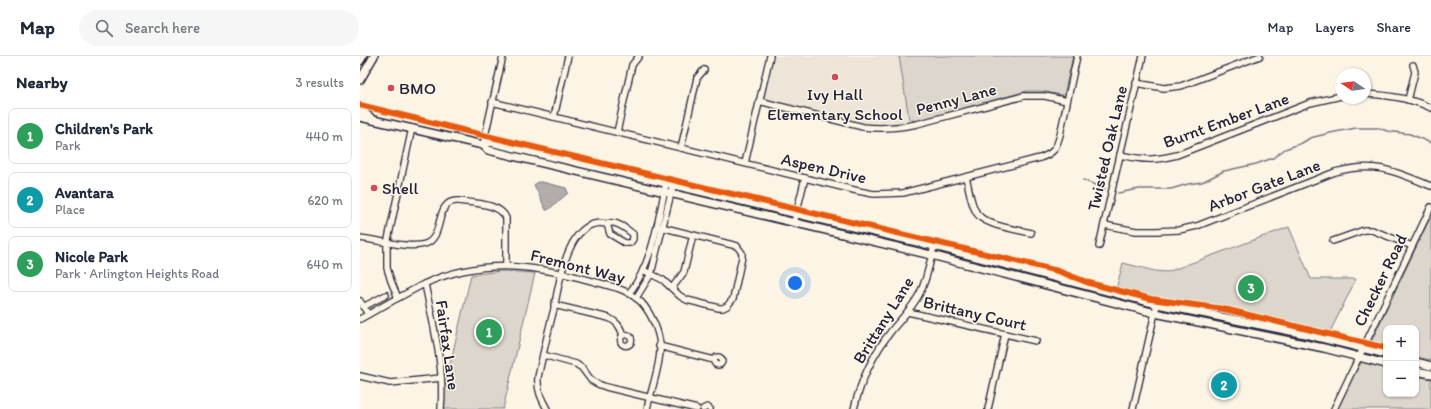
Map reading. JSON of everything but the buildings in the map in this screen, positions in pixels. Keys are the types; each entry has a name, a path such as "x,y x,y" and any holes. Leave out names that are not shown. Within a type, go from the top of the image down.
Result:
{"main road":[{"path":"360,62 363,56"},
{"path":"360,80 374,56"},
{"path":"360,110 375,120"},
{"path":"360,116 482,145 488,150 931,255 1155,313 1324,348 1383,363"},
{"path":"360,122 375,120"},
{"path":"482,145 490,142 934,246 1157,304 1284,330 1383,353"},
{"path":"836,233 838,230 868,231"},
{"path":"1419,363 1431,366"},
{"path":"1419,372 1431,374"}],"street":[{"path":"482,145 503,56"},
{"path":"554,118 568,56"},
{"path":"617,132 632,65 639,56"},
{"path":"745,163 770,56"},
{"name":"Aspen Drive","path":"492,102 874,194 903,193 1040,158 1053,152 1057,146 1077,56"},
{"name":"Twisted Oak Lane","path":"1099,246 1143,56"},
{"path":"1136,83 1164,88 1181,86 1260,56"},
{"path":"1408,100 1415,72 1413,65"},
{"path":"681,148 697,78 704,70"},
{"path":"1371,94 1408,100 1431,108"},
{"name":"Penny Lane","path":"759,101 863,127 885,129 900,128 917,124 1024,96 1044,96 1067,101"},
{"name":"Burnt Ember Lane","path":"1120,155 1150,160 1178,156 1310,103 1335,97"},
{"path":"398,298 387,268 387,242 412,128"},
{"name":"Arbor Gate Lane","path":"1104,225 1136,231 1179,230 1197,226 1334,172 1366,166 1397,172 1431,186"},
{"path":"966,177 974,210 978,216 989,223 1031,233"},
{"path":"794,223 805,178"},
{"path":"636,298 651,274 663,228 669,184"},
{"path":"629,293 635,286 644,270 668,193"},
{"path":"360,238 414,246 426,244 432,240 437,232 443,208 451,201 492,206 502,211 506,218 506,266"},
{"name":"Checker Road","path":"1334,409 1431,207"},
{"path":"547,409 539,394 537,386 561,274 570,248 581,232 596,222 617,224 631,232 634,236 633,241 626,244 612,235 608,232 607,224"},
{"path":"644,270 663,280 680,296 688,300 719,308 727,306 733,299 742,258 740,249 737,246 731,243 657,226"},
{"path":"1333,241 1364,230 1372,230 1412,246"},
{"path":"672,288 684,272 693,235"},
{"name":"Brittany Lane","path":"854,409 863,379 871,360 920,294 934,246"},
{"name":"Fremont Way","path":"360,319 425,284 462,272 482,268 506,266 539,268 617,288 636,298 646,309 656,329 660,351 647,409"},
{"name":"Fairfax Lane","path":"425,284 436,335 441,378 441,409"},
{"path":"363,307 386,295"},
{"path":"360,301 368,314"},
{"path":"1133,409 1157,304"},
{"path":"554,305 608,318 620,327 623,335"},
{"name":"Brittany Court","path":"908,312 1036,341"},
{"path":"988,409 1005,334"},
{"path":"660,346 714,360"},
{"path":"543,355 576,364 582,368 591,380 598,384 649,398 698,409"},
{"path":"360,376 380,382 390,383 441,378"},
{"path":"703,409 707,407 710,409"}],"shaded area":[{"name":"Ivy Hall Elementary School","path":"773,56 899,56 910,122 893,125 872,125 767,101 764,98 764,95"},
{"path":"899,56 1073,56 1064,94 1061,95 1041,91 1027,91 916,121 909,119"},
{"path":"538,182 566,188 568,193 548,210 546,210 534,185"},
{"path":"1431,216 1431,360 1419,358 1419,325 1383,325 1383,350 1374,348 1371,342"},
{"path":"1289,227 1311,279 1356,279 1328,336 1116,289 1123,263 1155,271 1167,272"},
{"path":"500,271 535,273 503,409 443,409 444,390 471,275"},
{"path":"1362,361 1383,366 1383,397 1419,397 1419,375 1431,378 1431,409 1336,409"}],"waterway":[{"path":"1118,193 1139,189 1171,189 1202,182 1224,171 1256,164 1273,158 1285,149 1302,143 1310,138 1356,128 1379,128 1387,131 1410,134 1431,143"},
{"path":"1083,180 1105,189"}],"cycle path":[{"path":"360,105 1058,271 1089,283 1151,299 1224,309 1383,347"}],"place":[{"name":"Ivy Hall Elementary School","path":"835,77"},
{"name":"BMO","path":"391,88"},
{"name":"Shell","path":"374,188"},
{"name":"Nicole Park","path":"1251,288"},
{"name":"Children's Park","path":"489,332"},
{"name":"Avantara","path":"1224,385"}]}
